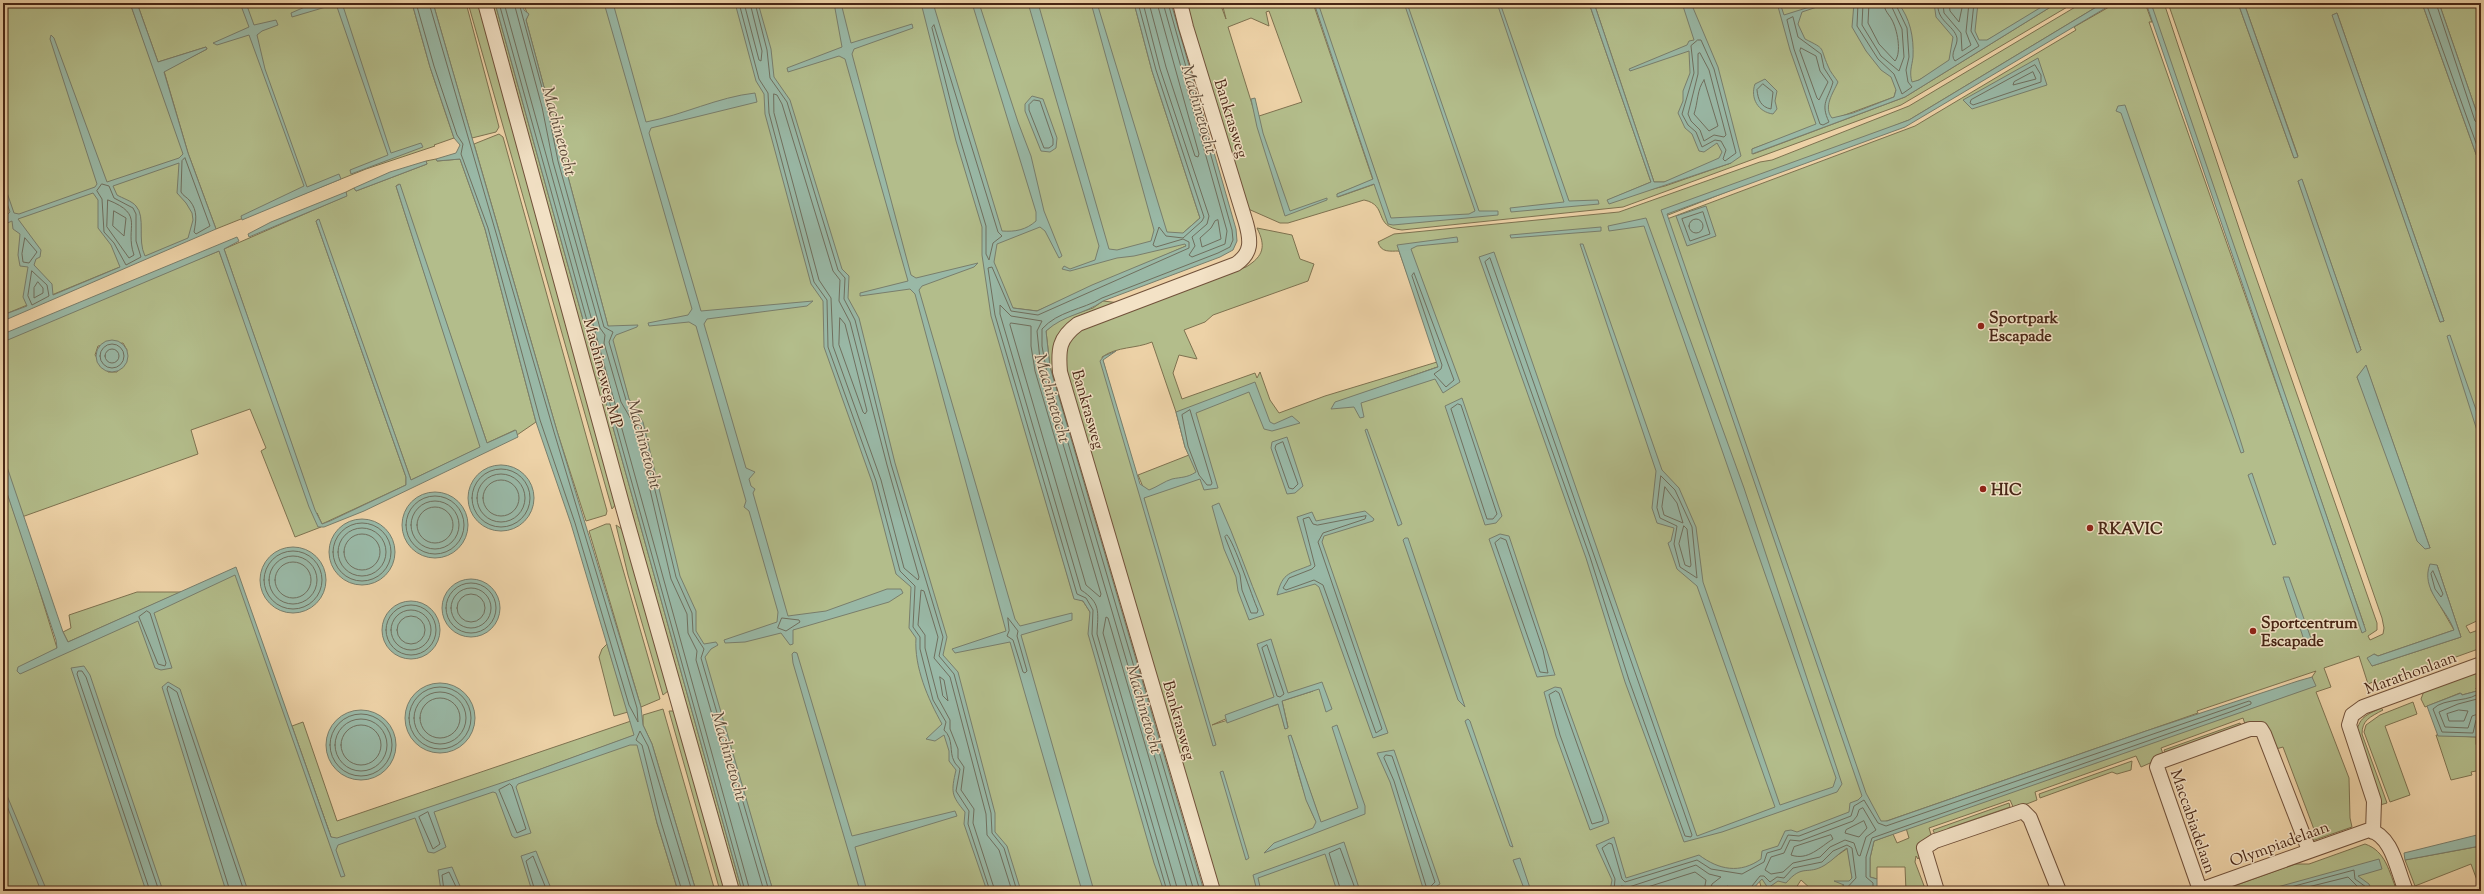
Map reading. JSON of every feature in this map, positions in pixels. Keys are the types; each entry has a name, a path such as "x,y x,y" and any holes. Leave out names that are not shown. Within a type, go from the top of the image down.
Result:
{"street":[{"name":"Machineweg MP","path":"485,3 622,503 732,891"},
{"name":"Bankrasweg","path":"1180,3 1250,238 1249,249 1236,264 1078,324 1064,335 1059,358 1060,372 1213,891"},
{"name":"Marathonlaan","path":"2373,832 2374,801 2352,738 2349,724 2352,715 2363,707 2481,664"},
{"name":"Maccabiadelaan","path":"2198,890 2157,767 2160,762 2250,729 2261,728 2264,734 2309,850"},
{"path":"1937,891 1924,848 1935,841 2023,811 2030,818 2059,891"},
{"name":"Olympiadelaan","path":"2198,890 2361,832 2373,832"},
{"path":"2373,832 2383,837 2406,891"}],"green space":[{"path":"3,3 130,3 203,204 188,239 3,315"},
{"path":"137,3 412,3 430,67 454,138 434,145 435,146 366,169 216,229 188,153 164,71 207,49 206,47 158,62"},
{"path":"433,3 466,3 499,127 496,132 472,138"},
{"path":"468,3 479,3 616,504 612,509"},
{"path":"489,3 495,3 742,891 737,891"},
{"path":"523,3 1134,3 1152,71 1200,218 1183,233 1186,246 1037,311 1013,308 991,313 1074,598 1083,601 1090,612 1130,776 1164,891 773,891 702,656 608,326 526,20 528,15"},
{"path":"1185,3 1220,3 1226,19 1222,3 1313,3 1373,180 1337,194 1338,197 1375,184 1379,196 1379,183 1314,3 1589,3 1651,182 1608,200 1665,186 1731,163 1664,182 1654,182 1594,3 2051,3 1919,80 1896,90 1894,97 1752,149 1753,154 1905,97 2057,3 2074,3 1901,105 1623,207 1402,230 1387,225 1383,221 1376,206 1364,200 1288,223 1280,223 1246,208","holes":["1269,11 1302,102 1256,117 1228,27 1251,18 1269,26 1266,12"]},
{"path":"2082,3 2103,3 1909,120 1663,217 1667,219 1915,126 2076,30 2074,27 2116,3 2145,3 2152,22 2149,22 2354,605 2364,625 2179,88 2147,3 2164,3 2245,246 2377,623 2377,630 2368,636 2370,640 2383,634 2384,628 2382,618 2168,3 2238,3 2294,158 2298,156 2244,3 2422,3 2481,168 2481,619 2466,626 2470,633 2481,629 2481,648 2375,686 2373,682 2368,684 2359,656 2324,668 2331,687 2316,692 2349,778 2350,818 2352,827 2312,841 2310,835 2315,832 2283,747 2272,750 2262,722 2246,727 2243,718 2161,748 2164,757 2141,767 2136,756 2035,792 2037,800 2014,809 2010,800 1929,828 1932,838 1920,843 1917,848 1920,856 1918,859 1916,856 1915,862 1926,891 1906,891 1905,867 1877,867 1877,879 1870,877 1870,858 1874,841 1893,834 1897,843 1909,838 1906,828 2314,686 2312,677 2316,671 2197,711 2198,713 1685,891 1217,891 1066,384 1064,347 1085,325 1246,267 1257,259 1262,250 1262,240 1257,228 1292,235 1300,259 1314,264 1308,281 1213,315 1205,322 1184,330 1197,359 1179,355 1173,373 1182,399 1255,373 1257,378 1260,372 1270,400 1279,413 1325,396 1437,362 1438,367 1440,366 1399,251 1384,250 1379,246 1378,242 1394,234 1619,212 1760,162 1772,160 1909,106","holes":["2337,13 2444,321 2440,322 2333,15","2302,180 2361,350 2298,181","1152,342 1176,412 1185,447 1189,455 1138,475 1143,487 1145,510 1102,357 1108,353","2366,366 2430,548 2357,377","2437,565 2461,637 2372,666 2374,654 2378,656 2454,630 2431,590","1313,691 1282,701 1288,727 1285,729 1279,704 1212,725 1248,709","1291,736 1320,820 1316,821 1312,814 1300,780"]},
{"path":"2439,3 2481,3 2481,125"},
{"path":"499,134 503,137 607,511 606,515 586,521 557,431 474,144"},
{"path":"436,159 437,161 460,159 485,229 536,422 517,435 515,430 487,443 399,184 396,186 481,447 411,480 318,219 316,221 406,477 406,485 322,524 317,513 321,527 295,537 261,451 266,448 250,409 191,430 198,454 19,518 3,472 3,342 52,318 219,251 304,480 224,249 346,196 346,192 354,188 356,191 427,164 426,161","holes":["123,343 127,350 117,372 108,372 95,355 98,346"]},
{"path":"1103,301 1120,303 1058,338 1067,426 1050,367 1046,331 1058,320 1093,308"},
{"path":"3,481 28,553 57,648 236,571 331,837 292,726 303,722 337,821 631,721 635,735 511,780 637,738 657,823 678,891 3,891"},
{"path":"606,524 610,524 660,699 641,707 589,531"},
{"path":"616,525 625,531 668,691 663,695 628,575"},
{"path":"137,592 181,592 68,642 63,632 71,628 69,615"},
{"path":"607,644 628,712 614,716 599,657 602,649"},
{"path":"2481,670 2481,686 2476,688 2477,691 2462,695 2460,693 2425,707 2421,699 2424,691"},
{"path":"2413,702 2417,714 2385,726 2410,795 2390,802 2364,732 2366,725 2380,715"},
{"path":"2381,708 2383,710 2368,719 2363,725 2362,729 2362,734 2387,803 2380,805 2356,735 2361,720"},
{"path":"663,709 715,891 696,891 652,744 643,725 643,715"},
{"path":"669,711 677,711 728,891 720,891"},
{"path":"2240,723 2243,728 2167,756 2164,750"},
{"path":"2436,735 2476,737 2476,744 2481,756 2481,770 2471,772 2472,775 2451,780"},
{"path":"2132,761 2131,770 2117,774 2112,772 2040,798 2039,794"},
{"path":"2009,803 2010,807 1949,828 1936,837 1933,830"},
{"path":"2365,844 2372,847 2382,857 2386,863 2397,891 2220,891 2295,864 2309,864"},
{"path":"2481,846 2481,891 2471,864 2415,886 2405,860"},
{"path":"1848,848 1852,878 1839,891 1811,889 1801,880 1794,891 1762,891 1759,879 1820,867"}],"water":[{"path":"130,3 137,3 158,62 206,47 207,49 164,72 188,153 216,229 3,321 3,315 27,306 23,297 28,267 20,266 18,255 20,234 13,229 12,221 3,225 3,219 10,212 3,192 3,181 14,213 19,214 95,187 97,184 50,39 51,35 54,38 107,182 179,158 183,154","holes":["179,163 177,193 192,213 193,220 188,238 145,256 142,243 139,211 132,203 117,195 113,186","93,193 98,200 98,228 111,245 120,267 53,295 52,284 34,265 36,259 40,257 41,250 18,219"]},
{"path":"240,3 246,3 254,25 276,20 278,25 262,31 257,35 265,69 307,187 339,174 341,179 242,220 241,216 304,186 249,35 217,45 213,43 249,27"},
{"path":"314,3 342,3 391,153 421,143 423,147 351,174 350,170 388,155 336,4 292,17 291,13"},
{"path":"412,3 433,3 557,431 641,707 643,725 652,744 696,891 678,891 657,823 637,745 630,745 518,784 516,787 531,833 515,838 512,836 496,793 493,792 434,812 446,847 434,853 428,852 415,818 338,845 336,850 345,876 341,877 235,575 154,613 172,668 161,670 155,668 138,621 20,674 17,671 18,667 57,648 56,640 3,481 3,455 63,632 68,642 236,567 331,837 337,838 516,778 634,735 571,524 536,422 485,229 460,159 437,161 436,159 456,153 460,145 454,138 430,67"},
{"name":"Machinetocht","path":"495,3 523,3 524,10 529,14 526,20 608,326 638,325 637,327 616,335 613,340 629,399 643,422 680,576 696,611 696,631 704,644 716,642 718,645 711,649 705,657 773,891 742,891"},
{"path":"604,3 613,3 646,122 728,98 755,93 757,102 651,128 649,133 701,311 813,301 807,306 707,319 704,324 746,468 755,472 749,479 751,486 755,489 753,493 788,616 826,611 887,589 901,589 903,593 889,602 793,630 793,644 790,645 781,633 745,642 725,643 724,640 777,622 778,612 749,511 744,507 746,501 696,326 689,322 649,326 648,323 688,315 692,309"},
{"path":"735,3 758,3 771,49 774,77 790,100 842,269 849,276 848,298 859,318 895,463 947,637 943,655 958,672 995,813 995,832 1007,846 1021,891 987,891 964,824 965,812 953,793 953,783 956,770 949,761 949,751 944,735 935,741 926,739 942,724 923,682 917,660 916,638 909,628 911,587 896,574 872,482 824,347 823,301 811,284 765,114 764,94 756,81"},
{"path":"834,3 841,3 851,43 912,24 913,28 854,49 852,54 911,275 916,278 978,263 974,267 922,286 919,290 1015,619 1020,626 1072,613 1072,620 1021,635 1094,891 1082,891 1010,642 955,653 952,649 1006,631 915,294 910,289 860,296 860,293 908,281 845,59 839,56 788,72 787,68 842,47"},
{"name":"Machinetocht","path":"921,3 933,3 1002,231 1016,231 1036,221 1036,212 972,3 979,3 1018,122 1031,156 1044,211 1062,256 1059,258 1045,231 1040,227 997,244 994,262 1013,308 1037,311 1092,285 1186,246 1185,244 1134,256 1117,258 1070,271 1062,269 1064,266 1070,269 1095,260 1099,246 1028,3 1038,3 1109,249 1117,250 1151,241 1154,230 1091,3 1097,3 1167,232 1183,233 1200,218 1152,71 1134,3 1171,3 1236,229 1237,241 1233,250 1220,257 1103,301 1096,306 1060,321 1046,331 1050,367 1204,891 1164,891 1154,863 1088,634 1090,612 1083,601 1074,599 991,316 982,255 982,227 956,141"},
{"path":"1314,3 1318,3 1391,218 1469,214 1475,211 1404,3 1407,3 1479,211 1498,211 1498,215 1393,225 1388,224 1374,184 1337,197 1337,194 1373,179"},
{"path":"1497,3 1500,3 1569,201 1598,200 1599,204 1511,212 1510,208 1564,202"},
{"path":"1589,3 1594,3 1654,182 1664,182 1719,158 1722,152 1717,143 1704,152 1699,151 1692,134 1685,128 1678,113 1683,101 1683,91 1690,73 1689,51 1630,71 1629,69 1687,45 1689,41 1694,40 1682,3 1691,3 1718,67 1741,156 1731,163 1609,204 1607,200 1651,182"},
{"path":"1777,3 1780,3 1784,15 1822,3 1823,5 1802,12 1798,24 1805,39 1820,47 1831,72 1838,82 1830,100 1828,109 1832,118 1853,113 1894,97 1896,90 1891,77 1881,70 1866,51 1852,27 1854,3 1898,3 1906,15 1912,35 1912,82 1919,80 1949,60 1953,37 1936,17 1934,3 1978,3 1975,31 1979,40 1987,40 2048,3 2057,3 1905,97 1752,154 1752,149 1816,124 1790,50"},
{"path":"2103,3 2114,3 1905,127 1667,214 1866,793 1881,821 1887,821 2146,731 2298,681 2312,677 2316,686 1874,841 1870,858 1870,877 1877,879 1877,891 1839,891 1838,889 1844,885 1834,881 1849,881 1852,878 1847,848 1825,865 1814,870 1801,871 1786,883 1778,881 1768,888 1762,879 1751,891 1733,891 1728,886 1714,891 1610,891 1612,880 1596,845 1614,837 1626,878 1699,855 1722,867 1745,867 1761,859 1762,851 1778,846 1785,831 1791,830 1797,832 1849,812 1850,803 1858,800 1862,796 1661,210 1909,120"},
{"path":"2146,3 2151,3 2366,631 2362,633"},
{"path":"2238,3 2244,3 2298,157 2294,158"},
{"path":"2422,3 2439,3 2481,125 2481,168"},
{"path":"2337,13 2444,321 2440,322 2332,15"},
{"path":"2038,58 2047,85 1972,109 1963,100"},
{"path":"1765,79 1777,91 1775,101 1777,109 1773,114 1768,113 1756,104 1754,94 1755,84"},
{"path":"1032,96 1043,99 1057,138 1056,148 1050,152 1041,151 1025,111 1025,104"},
{"path":"1255,98 1263,133 1290,211 1327,198 1327,200 1285,216 1257,127 1251,99"},
{"path":"2125,105 2244,452 2241,453 2121,113 2116,111 2118,106"},
{"path":"426,161 427,164 356,191 354,188 390,172"},
{"path":"2302,179 2361,350 2357,353 2298,181"},
{"path":"400,184 487,443 516,430 518,437 364,511 324,527 318,527 309,507 219,251 3,342 3,334 237,237 239,241 224,249 315,510 322,524 330,521 406,485 406,477 316,221 319,219 411,480 480,447 396,186"},
{"path":"346,192 347,196 249,237 248,234 271,222"},
{"path":"1706,206 1716,236 1687,246 1676,216"},
{"path":"1646,218 1744,488 1842,784 1837,792 1722,832 1684,842 1625,682 1586,558 1479,257 1494,252 1697,836 1775,807 1697,586 1677,569 1668,543 1671,541 1674,528 1657,523 1652,508 1656,471 1580,244 1583,244 1662,470 1679,488 1696,527 1703,582 1780,805 1833,787 1836,778 1644,226 1609,231 1608,226"},
{"path":"1601,227 1601,231 1511,238 1510,235"},
{"path":"1457,237 1458,242 1417,246 1411,249 1460,382 1443,393 1435,379 1361,403 1364,417 1360,418 1354,407 1331,409 1335,402 1438,367 1397,245"},
{"path":"2450,335 2481,424 2481,443 2447,336"},
{"path":"109,340 115,340 124,344 128,356 124,368 115,372 109,372 100,368 96,359 96,353 100,344"},
{"path":"1116,351 1103,360 1140,484 1149,490 1169,480 1187,476 1196,472 1185,447 1176,412 1255,382 1270,422 1274,424 1292,416 1300,423 1272,431 1264,429 1249,392 1196,413 1218,488 1204,490 1200,479 1144,498 1216,745 1213,746 1100,361 1104,356"},
{"path":"2366,365 2430,548 2425,549 2417,541 2357,377"},
{"path":"1462,398 1502,516 1496,523 1485,525 1445,406"},
{"path":"1367,429 1402,524 1398,526 1365,430"},
{"path":"1287,437 1303,486 1295,493 1287,494 1271,448 1272,442"},
{"path":"494,465 508,465 520,470 529,479 534,491 532,511 525,522 508,531 494,531 482,526 473,517 468,505 468,491 473,479 482,470"},
{"path":"2252,473 2276,544 2273,545 2248,475"},
{"path":"428,492 442,492 454,497 463,506 468,518 466,538 459,549 442,558 428,558 416,553 407,544 402,532 402,518 407,506 416,497"},
{"path":"1219,503 1264,615 1249,620 1238,591 1236,577 1224,549 1212,506"},
{"path":"1365,511 1374,519 1373,521 1324,536 1322,542 1388,733 1373,738 1319,587 1315,584 1277,595 1282,581 1288,574 1311,565 1297,517 1312,512 1316,521"},
{"path":"355,519 369,519 381,524 390,533 395,545 393,565 386,576 369,585 355,585 343,580 334,571 329,559 329,545 334,533 343,524"},
{"path":"1500,534 1509,536 1555,675 1537,677 1489,539"},
{"path":"1408,538 1465,707 1458,700 1403,540"},
{"path":"286,547 300,547 312,552 321,561 326,573 324,593 317,604 300,613 286,613 274,608 265,599 260,587 260,573 265,561 274,552"},
{"path":"2430,564 2437,565 2461,637 2372,666 2367,658 2374,654 2378,656 2454,630 2435,598 2428,582"},
{"path":"2283,577 2289,577 2313,644 2306,646"},
{"path":"471,579 487,584 495,592 500,608 495,624 487,632 471,637 455,632 447,624 442,608 447,592 455,584"},
{"path":"405,601 417,601 432,609 440,624 440,636 432,651 417,659 405,659 390,651 382,636 382,624 390,609"},
{"path":"1271,639 1288,693 1322,682 1332,709 1326,712 1319,689 1282,701 1288,728 1285,729 1278,704 1227,723 1225,715 1274,697 1257,644"},
{"path":"794,652 797,653 852,836 955,811 957,816 855,847 867,891 860,891 793,663 792,654"},
{"path":"84,666 90,675 163,891 146,891 71,668"},
{"path":"168,682 180,689 248,891 226,891 162,687"},
{"path":"440,683 453,686 465,693 472,705 475,718 472,731 465,743 453,750 440,753 427,750 415,743 408,731 405,718 408,705 415,693 427,686"},
{"path":"2481,686 2478,737 2438,736 2427,706 2461,693 2462,695 2477,691 2476,688"},
{"path":"1555,687 1561,688 1609,823 1590,830 1556,736 1544,692"},
{"path":"354,710 368,710 381,716 390,725 394,731 396,745 394,759 386,770 375,778 368,780 354,780 347,778 336,770 328,759 326,752 326,738 328,731 336,720 347,712"},
{"path":"1468,719 1470,721 1513,847 1510,846 1465,721"},
{"path":"1337,725 1365,806 1365,814 1264,853 1274,843 1313,828 1316,822 1306,800 1288,736 1291,735 1321,822 1358,808 1332,727"},
{"path":"1394,750 1440,884 1429,891 1423,888 1390,782 1377,753"},
{"path":"1223,771 1249,858 1246,860 1220,772"},
{"path":"3,786 47,891 41,891 3,796"},
{"path":"2481,834 2480,846 2405,860 2404,853"},
{"path":"1344,842 1360,891 1337,891 1325,854 1258,878 1261,891 1257,891 1253,875"},
{"path":"536,851 552,891 532,891 521,856"},
{"path":"1520,858 1531,891 1525,891 1513,860"},
{"path":"2379,859 2382,869 2358,876 2369,884 2372,891 2263,891"},
{"path":"452,867 462,891 441,891 438,870"}],"place":[{"name":"Sportpark Escapade","path":"1981,326"},
{"name":"HIC","path":"1983,489"},
{"name":"RKAVIC","path":"2090,528"},
{"name":"Sportcentrum Escapade","path":"2253,631"}]}
